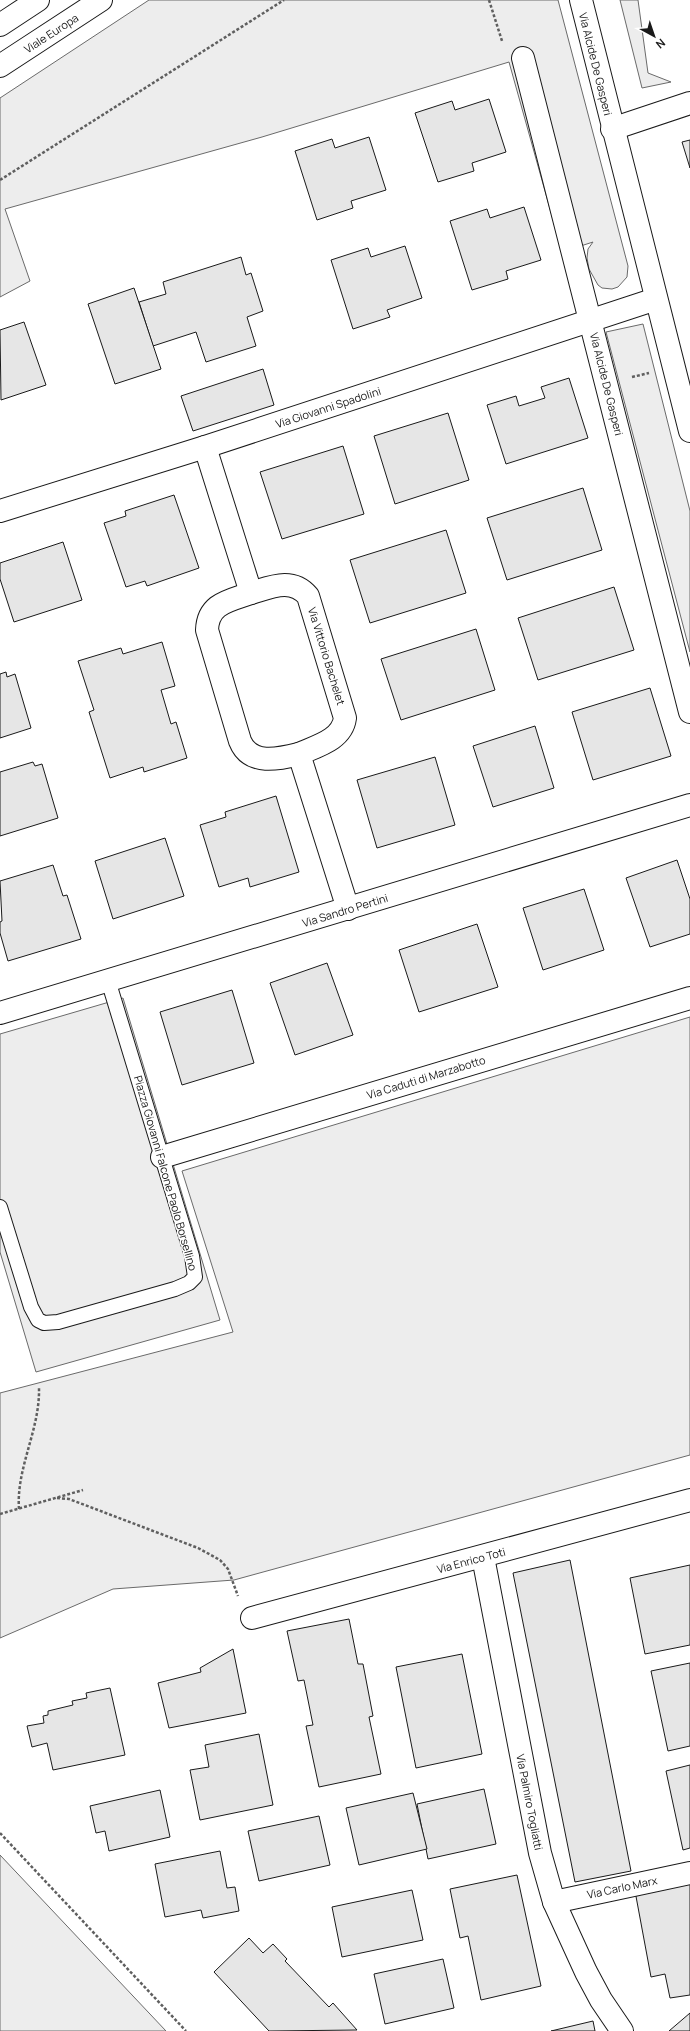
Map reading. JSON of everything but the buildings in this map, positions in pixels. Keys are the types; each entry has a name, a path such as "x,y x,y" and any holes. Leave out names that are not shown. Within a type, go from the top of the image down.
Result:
{"street":[{"path":"0,25 38,0"},
{"name":"Viale Europa","path":"0,66 101,0"},
{"name":"Via Alcide De Gasperi","path":"581,0 612,129 690,430"},
{"name":"Via Alcide De Gasperi","path":"523,58 690,712"},
{"path":"612,129 690,103"},
{"name":"Via Giovanni Spadolini","path":"0,511 205,447 656,299"},
{"path":"205,447 251,593"},
{"name":"Via Vittorio Bachelet","path":"283,584 297,586 308,596 345,718 343,726 333,739 299,754 283,758 258,757 250,755 240,741 207,630 207,621 214,608 251,593 283,584"},
{"path":"299,754 348,910"},
{"name":"Via Sandro Pertini","path":"0,1013 348,910 690,805"},
{"name":"Via Caduti di Marzabotto","path":"162,1157 690,998"},
{"name":"Via Enrico Toti","path":"252,1618 690,1500"},
{"name":"Via Palmiro Togliatti","path":"483,1557 540,1853 554,1902 586,1972 601,2000 622,2031"},
{"name":"Via Carlo Marx","path":"554,1902 690,1872"}],"lane":[{"name":"Piazza Giovanni Falcone Paolo Borsellino","path":"0,1207 31,1307 38,1320 44,1323 69,1320 175,1290 190,1283 195,1276 195,1268 108,980"}],"path":[{"path":"0,180 284,0"},
{"path":"489,0 509,62 523,58"},
{"path":"625,379 653,372"},
{"path":"19,1509 18,1493 34,1429 39,1388"},
{"path":"0,1514 83,1490"},
{"path":"56,1498 69,1499 191,1546 220,1560 228,1569 240,1601 252,1618"},
{"path":"0,1833 186,2031"}],"shaded area":[{"path":"149,0 558,0 628,266 627,277 618,287 612,289 602,288 598,285 589,269 587,258 588,249 593,242 562,252 509,62 262,137 5,209 30,281 0,297 0,98"},
{"path":"620,0 638,0 648,73 671,82 642,88"},
{"path":"643,324 690,511 690,652 606,332"},
{"path":"123,998 220,1320 36,1372 0,1252 0,1034"},
{"path":"690,1017 690,1455 234,1580 113,1589 0,1638 0,1393 233,1332 182,1171"},
{"path":"0,1855 166,2031 0,2031"}]}
